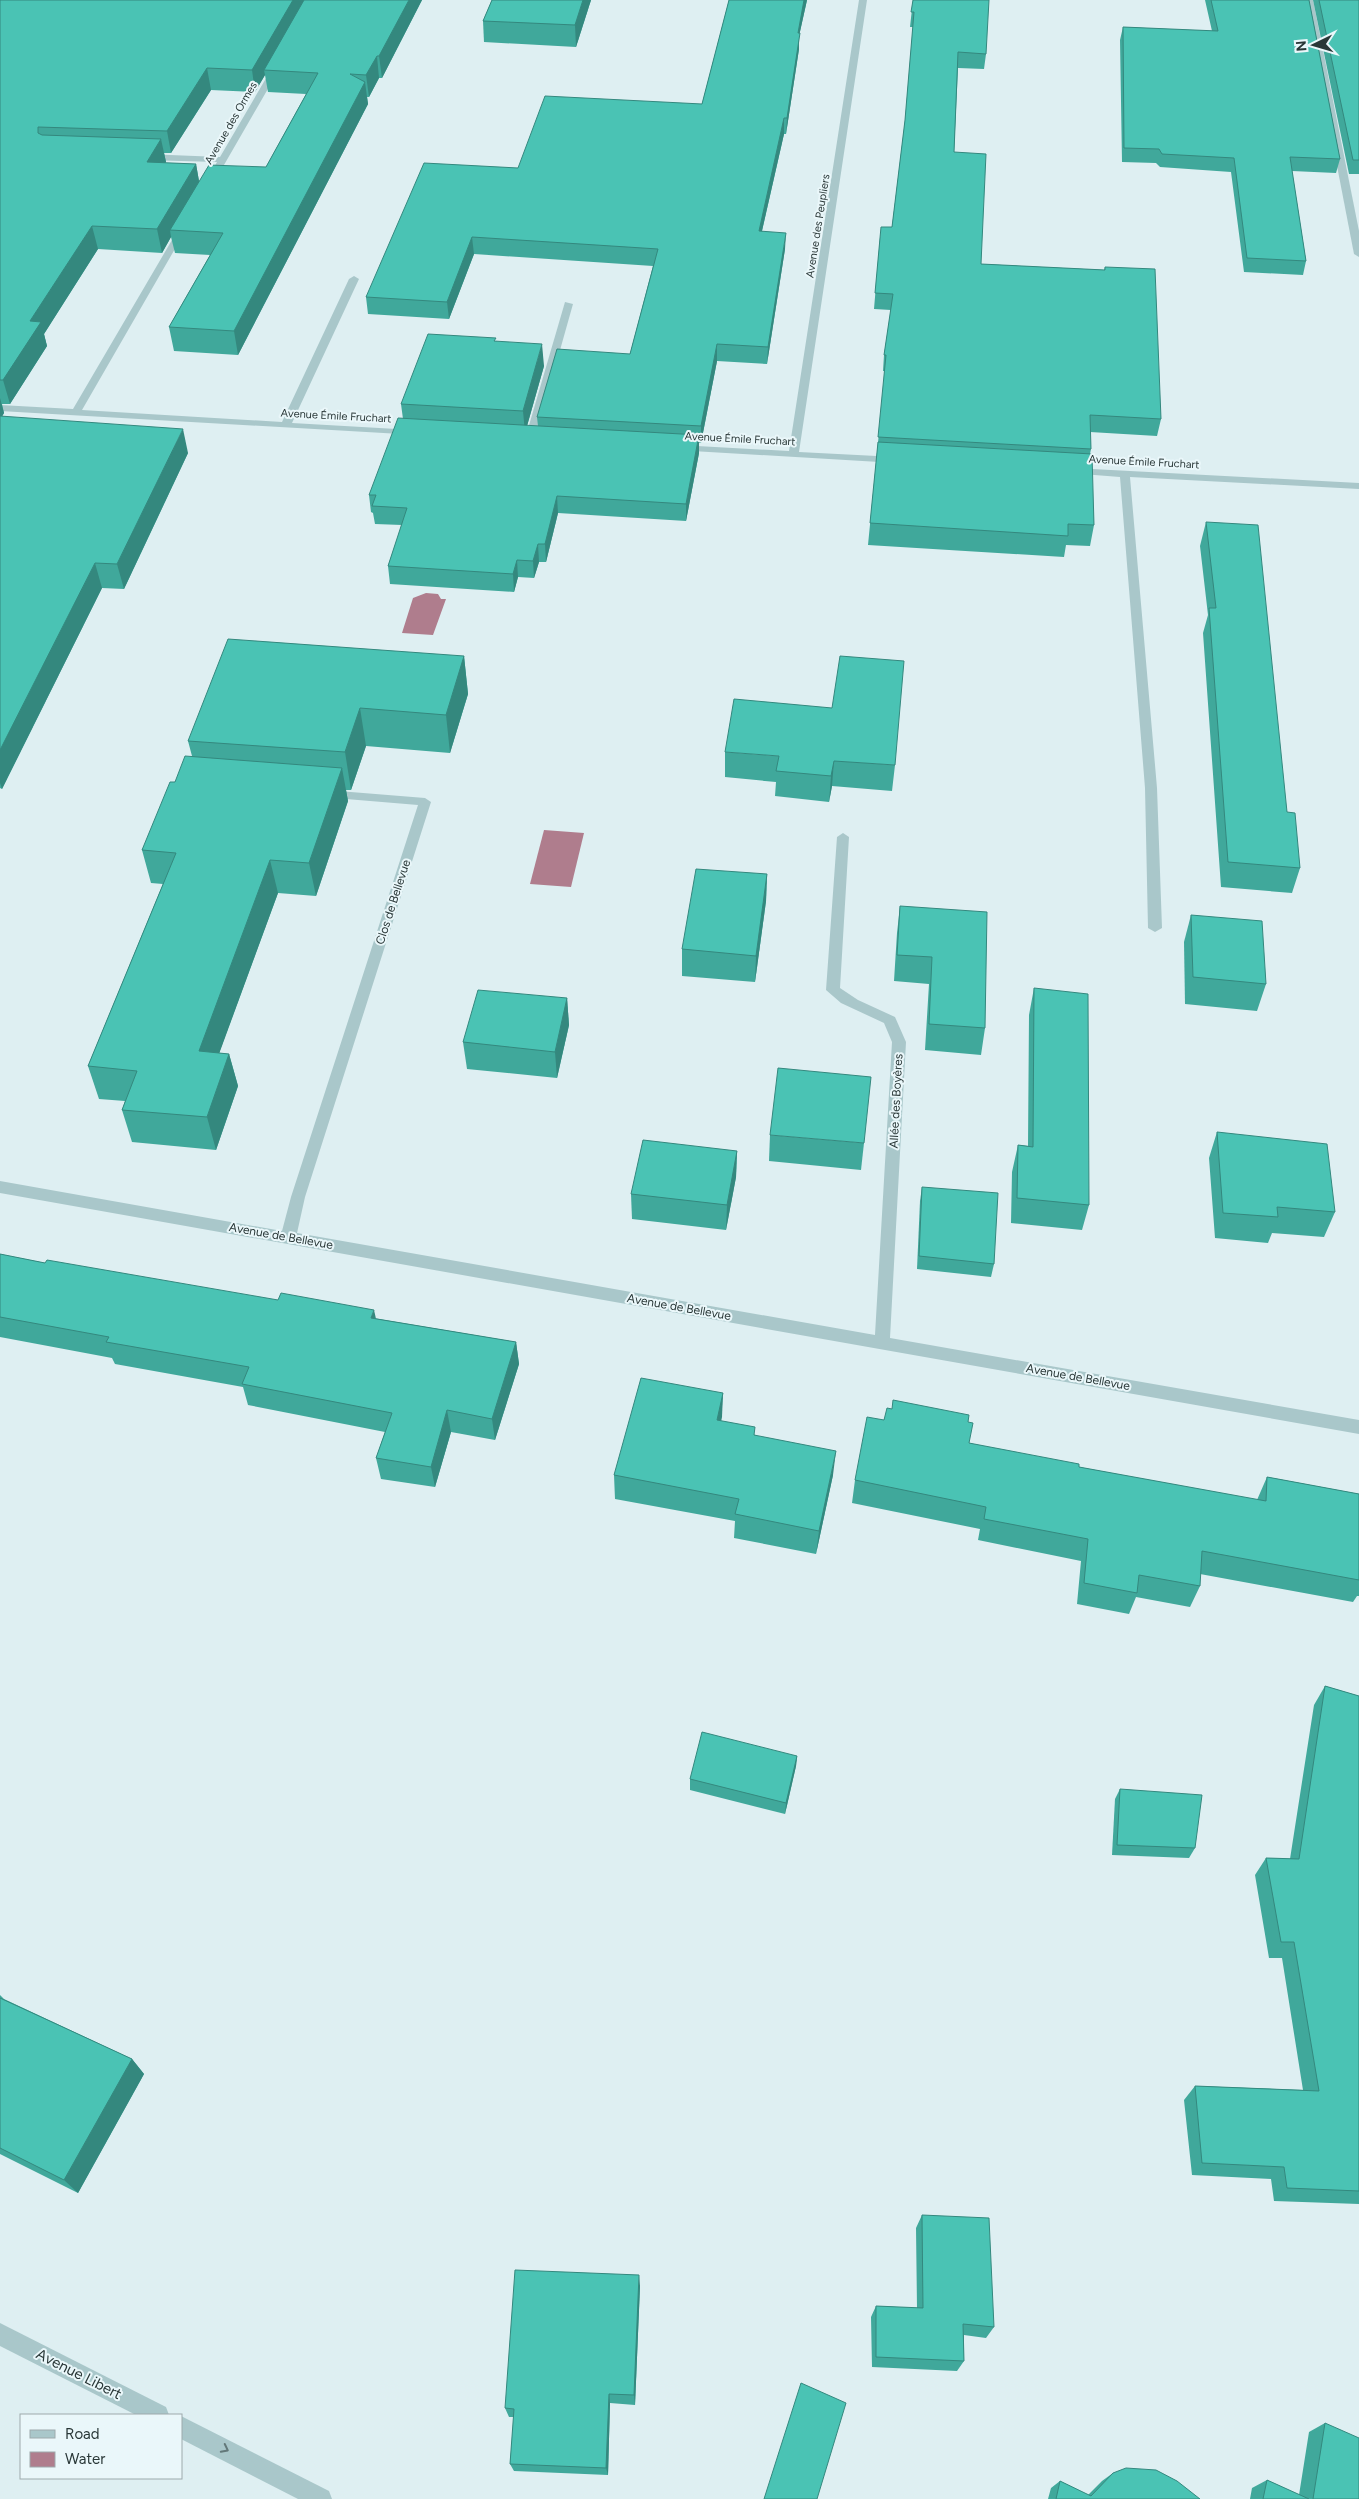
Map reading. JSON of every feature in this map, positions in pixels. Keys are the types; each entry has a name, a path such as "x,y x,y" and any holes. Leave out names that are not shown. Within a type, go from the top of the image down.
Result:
{"street":[{"name":"Avenue des Peupliers","path":"794,454 864,0"},
{"path":"1309,0 1359,254"},
{"name":"Avenue des Ormes","path":"203,194 281,59"},
{"path":"135,156 222,160"},
{"path":"76,412 188,219"},
{"path":"286,425 354,279"},
{"path":"530,439 568,304"},
{"name":"Avenue Émile Fruchart","path":"0,408 422,433"},
{"name":"Avenue Émile Fruchart","path":"667,447 911,461"},
{"name":"Avenue Émile Fruchart","path":"1057,470 1359,486"},
{"path":"1125,474 1152,788 1155,928"},
{"name":"Clos de Bellevue","path":"288,1238 298,1197 425,802 317,794"},
{"name":"Allée des Boyères","path":"843,837 833,990 845,1001 870,1009 890,1020 899,1042 882,1343"},
{"name":"Avenue de Bellevue","path":"0,1187 1359,1427"},
{"name":"Avenue Libert","path":"0,2334 156,2414"},
{"path":"182,2428 321,2499"}],"water":[{"path":"426,593 438,594 441,599 446,599 433,635 402,633 413,598"},
{"path":"544,830 584,833 571,887 530,884"}],"building":[{"path":"0,0 293,0 252,70 207,68 167,131 38,127 38,133 42,135 161,139 147,162 196,164 157,229 92,226 30,321 41,322 3,380 0,380"},
{"path":"304,0 409,0 379,56 377,56 366,75 350,74 365,82 234,331 169,327 223,233 170,230 209,165 266,167 318,73 264,70"},
{"path":"492,0 583,0 575,25 483,21"},
{"path":"729,0 804,0 787,118 784,118 759,231 786,233 768,347 717,344 701,426 537,417 557,349 630,354 658,249 472,237 447,302 366,297 424,163 518,168 545,96 702,104"},
{"path":"913,0 989,0 986,54 958,52 954,152 986,154 981,264 1105,270 1105,267 1155,269 1161,419 1090,415 1091,449 878,437 886,355 884,355 893,294 875,293 881,227 892,227 905,120 914,12 911,12"},
{"path":"1211,0 1309,0 1340,159 1290,157 1306,261 1247,258 1234,158 1162,154 1159,149 1124,148 1123,27 1218,31"},
{"path":"1319,0 1359,0 1359,160 1353,160"},
{"path":"428,334 496,338 494,341 542,344 523,411 401,404"},
{"path":"0,416 183,429 117,564 95,563 0,750"},
{"path":"398,418 699,435 686,504 557,496 545,544 538,544 533,561 517,560 513,574 388,566 407,508 372,506 376,495 369,495"},
{"path":"878,442 1092,454 1094,525 1068,524 1068,536 870,523"},
{"path":"1206,522 1258,525 1287,812 1295,813 1300,868 1228,862 1209,608 1216,608"},
{"path":"228,639 464,656 446,715 360,708 345,752 188,741"},
{"path":"840,656 904,661 895,765 834,761 831,776 776,771 779,756 725,752 734,699 832,708"},
{"path":"185,756 342,768 309,863 270,860 199,1051 229,1054 207,1117 122,1110 137,1071 88,1066 176,853 142,850 170,782 175,782"},
{"path":"696,869 767,874 756,956 682,949"},
{"path":"900,906 987,912 985,1028 929,1024 932,957 897,955"},
{"path":"1191,915 1262,921 1266,984 1193,977"},
{"path":"1034,988 1088,994 1089,1205 1017,1198 1018,1145 1033,1147"},
{"path":"478,990 567,998 555,1052 463,1042"},
{"path":"778,1068 871,1077 864,1143 770,1135"},
{"path":"1217,1132 1327,1144 1335,1212 1277,1207 1278,1217 1223,1213"},
{"path":"643,1140 737,1151 727,1205 631,1194"},
{"path":"922,1187 998,1193 994,1264 919,1256"},
{"path":"0,1254 45,1263 47,1260 278,1300 281,1293 374,1310 371,1318 516,1342 492,1419 447,1410 431,1467 376,1458 392,1413 242,1384 249,1367 106,1342 109,1337 0,1317"},
{"path":"641,1378 723,1393 717,1420 755,1427 754,1435 836,1451 819,1531 735,1514 739,1499 614,1475"},
{"path":"893,1400 969,1415 968,1422 973,1423 969,1443 1079,1464 1079,1467 1266,1501 1267,1477 1359,1494 1359,1580 1202,1551 1200,1586 1139,1575 1137,1593 1084,1583 1088,1539 984,1519 986,1507 855,1480 867,1417 884,1420 887,1408 892,1409"},
{"path":"1325,1686 1359,1696 1359,2191 1287,2188 1284,2167 1202,2163 1195,2086 1319,2091 1294,1942 1281,1942 1266,1858 1299,1859"},
{"path":"702,1732 797,1756 786,1803 690,1779"},
{"path":"1120,1789 1202,1795 1195,1848 1117,1845"},
{"path":"0,1998 132,2059 64,2180 0,2148"},
{"path":"922,2215 989,2218 994,2327 963,2324 964,2361 876,2357 876,2306 923,2308"},
{"path":"515,2270 639,2275 634,2395 609,2394 606,2468 510,2464 514,2409 505,2408"},
{"path":"801,2383 846,2403 817,2499 764,2499"},
{"path":"1325,2423 1359,2438 1359,2499 1313,2499"},
{"path":"1126,2468 1156,2470 1177,2481 1200,2499 1056,2499 1060,2481 1091,2496 1113,2473"},
{"path":"1267,2480 1309,2499 1263,2499"}]}
